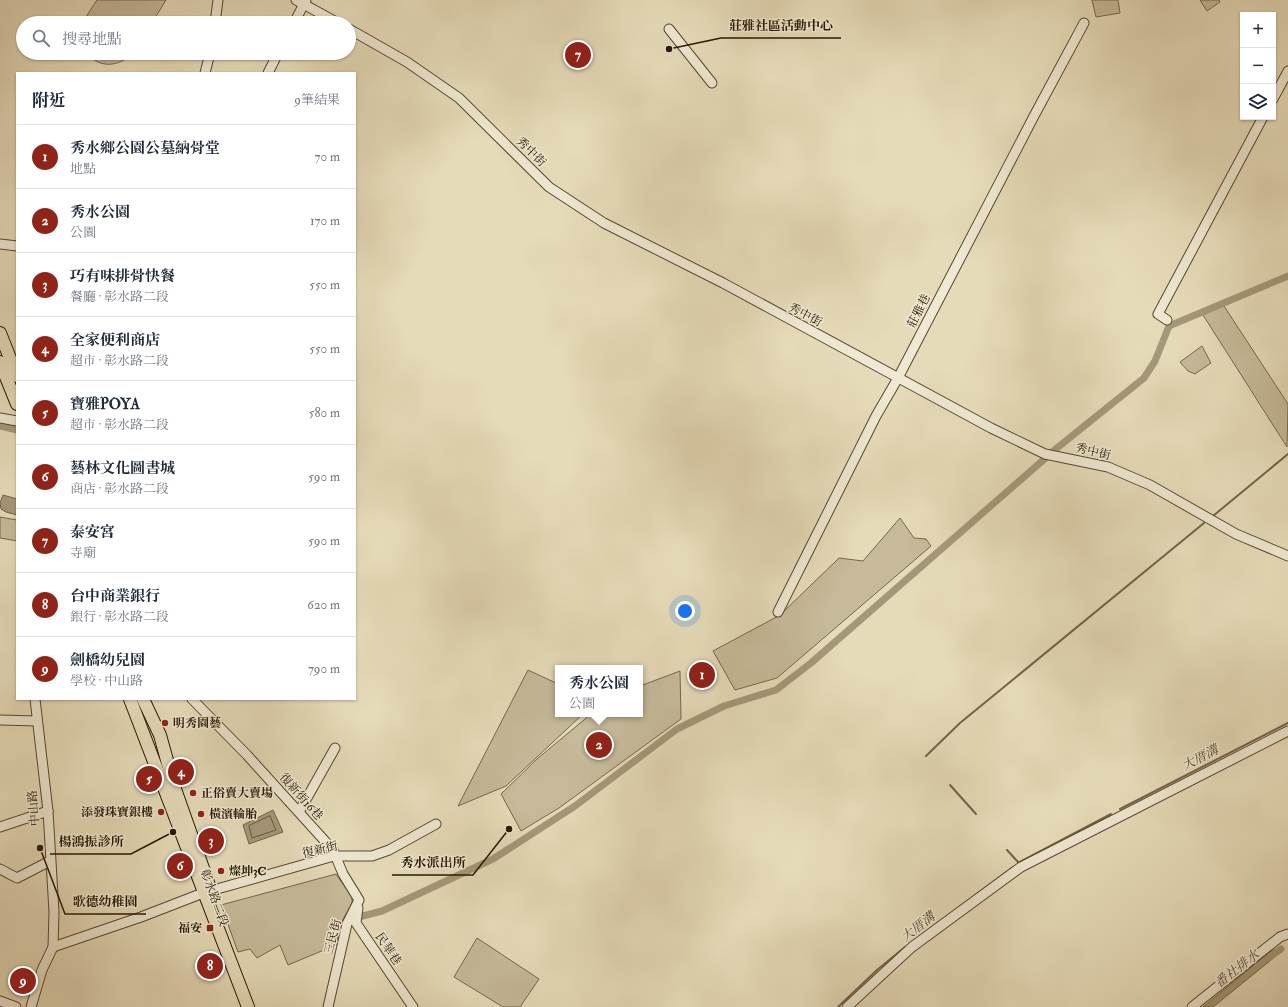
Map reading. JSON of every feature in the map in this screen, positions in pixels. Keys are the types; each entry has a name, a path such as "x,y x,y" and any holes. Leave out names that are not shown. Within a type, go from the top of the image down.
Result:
{"main road":[{"path":"0,333 16,373"},
{"path":"0,362 16,402"},
{"name":"彰水路二段","path":"130,700 207,893 256,1007"},
{"name":"彰水路二段","path":"142,700 160,735 215,919 248,1007"}],"street":[{"path":"216,16 218,0"},
{"path":"297,16 302,1 327,16"},
{"name":"莊雅巷","path":"778,612 869,430 898,378 1084,23"},
{"path":"669,29 712,82"},
{"name":"秀中街","path":"356,33 407,62 459,98 549,187 604,223 722,283 898,378 1045,454 1108,467 1150,485 1236,534 1288,556"},
{"path":"205,72 208,60"},
{"path":"268,72 274,60"},
{"path":"1276,93 1288,71"},
{"path":"1167,320 1158,314 1261,120"},
{"path":"0,244 16,246"},
{"path":"0,418 16,421"},
{"name":"中山路","path":"31,1007 42,970 53,947 54,912 48,811 35,700"},
{"name":"復新街16巷","path":"193,700 247,755 299,812 333,850 334,856"},
{"path":"0,720 37,721"},
{"path":"847,1007 912,947 1021,867 1288,732"},
{"path":"299,812 335,748"},
{"path":"0,827 48,811"},
{"name":"復新街","path":"53,947 207,893 334,856 372,856 389,850 436,824"},
{"path":"334,856 359,900"},
{"path":"0,869 17,878 50,861"},
{"name":"三民街","path":"328,1007 347,924 359,900"},
{"name":"民華巷","path":"359,900 356,923 413,1007"},
{"path":"1192,1007 1280,937 1288,934"},
{"path":"0,1001 16,1007"}],"shaded area":[{"path":"97,0 166,0 156,16 87,16"},
{"path":"1092,0 1118,0 1120,13 1096,17"},
{"path":"1200,0 1219,0 1220,2 1207,11"},
{"path":"94,60 124,60 110,64 97,62"},
{"path":"1224,306 1288,404 1287,447 1203,315"},
{"path":"1202,346 1211,363 1195,374 1188,371 1180,362"},
{"path":"0,517 16,520 16,541 0,538"},
{"path":"900,518 914,538 926,539 931,546 777,678 735,690 713,651 780,615 839,558 863,561"},
{"path":"528,670 555,683 555,717 580,717 506,786 458,806"},
{"path":"680,671 681,719 559,808 521,831 501,794 537,759 587,717 643,717 643,685"},
{"path":"336,874 352,897 352,903 341,923 336,945 288,965 280,945 257,958 250,949 238,952 221,905"},
{"path":"477,938 539,979 520,1007 503,1007 454,977"}],"water":[{"path":"3,495 16,499 16,515 1,509 0,503"},
{"path":"273,810 283,832 249,844 243,825"},
{"path":"1273,949 1276,956 1213,1007 1203,1007"}],"waterway":[{"path":"359,917 382,911 493,859 575,806 677,729 724,706 776,690 811,663 1057,448 1144,378 1155,361 1169,326 1288,276"},
{"path":"0,426 16,430"},
{"path":"1213,516 1288,454"},
{"path":"926,756 960,723 1204,523"},
{"name":"大厝溝","path":"1120,809 1288,723"},
{"path":"950,785 976,814"},
{"name":"大厝溝","path":"1018,863 1111,814"},
{"path":"1007,850 1018,862"},
{"name":"大厝溝","path":"931,928 1013,867"},
{"name":"大厝溝","path":"838,1007 877,970 905,947"},
{"name":"番社排水","path":"1268,958 1281,949"}],"place":[{"name":"莊雅社區活動中心","path":"669,49"},
{"name":"泰安宮","path":"578,55"},
{"name":"秀水鄉公園公墓納骨堂","path":"702,675"},
{"name":"明秀園藝","path":"165,723"},
{"name":"秀水公園","path":"599,745"},
{"name":"全家便利商店","path":"181,772"},
{"name":"寶雅POYA","path":"149,779"},
{"name":"正俗賣大賣場","path":"193,793"},
{"name":"添發珠寶銀樓","path":"161,812"},
{"name":"橫濱輪胎","path":"201,814"},
{"name":"秀水派出所","path":"509,829"},
{"name":"楊鴻振診所","path":"173,832"},
{"name":"巧有味排骨快餐","path":"211,841"},
{"name":"歌德幼稚園","path":"40,848"},
{"name":"藝林文化圖書城","path":"180,866"},
{"name":"燦坤3C","path":"221,871"},
{"name":"福安","path":"210,928"},
{"name":"台中商業銀行","path":"210,966"},
{"name":"劍橋幼兒園","path":"23,981"}]}
